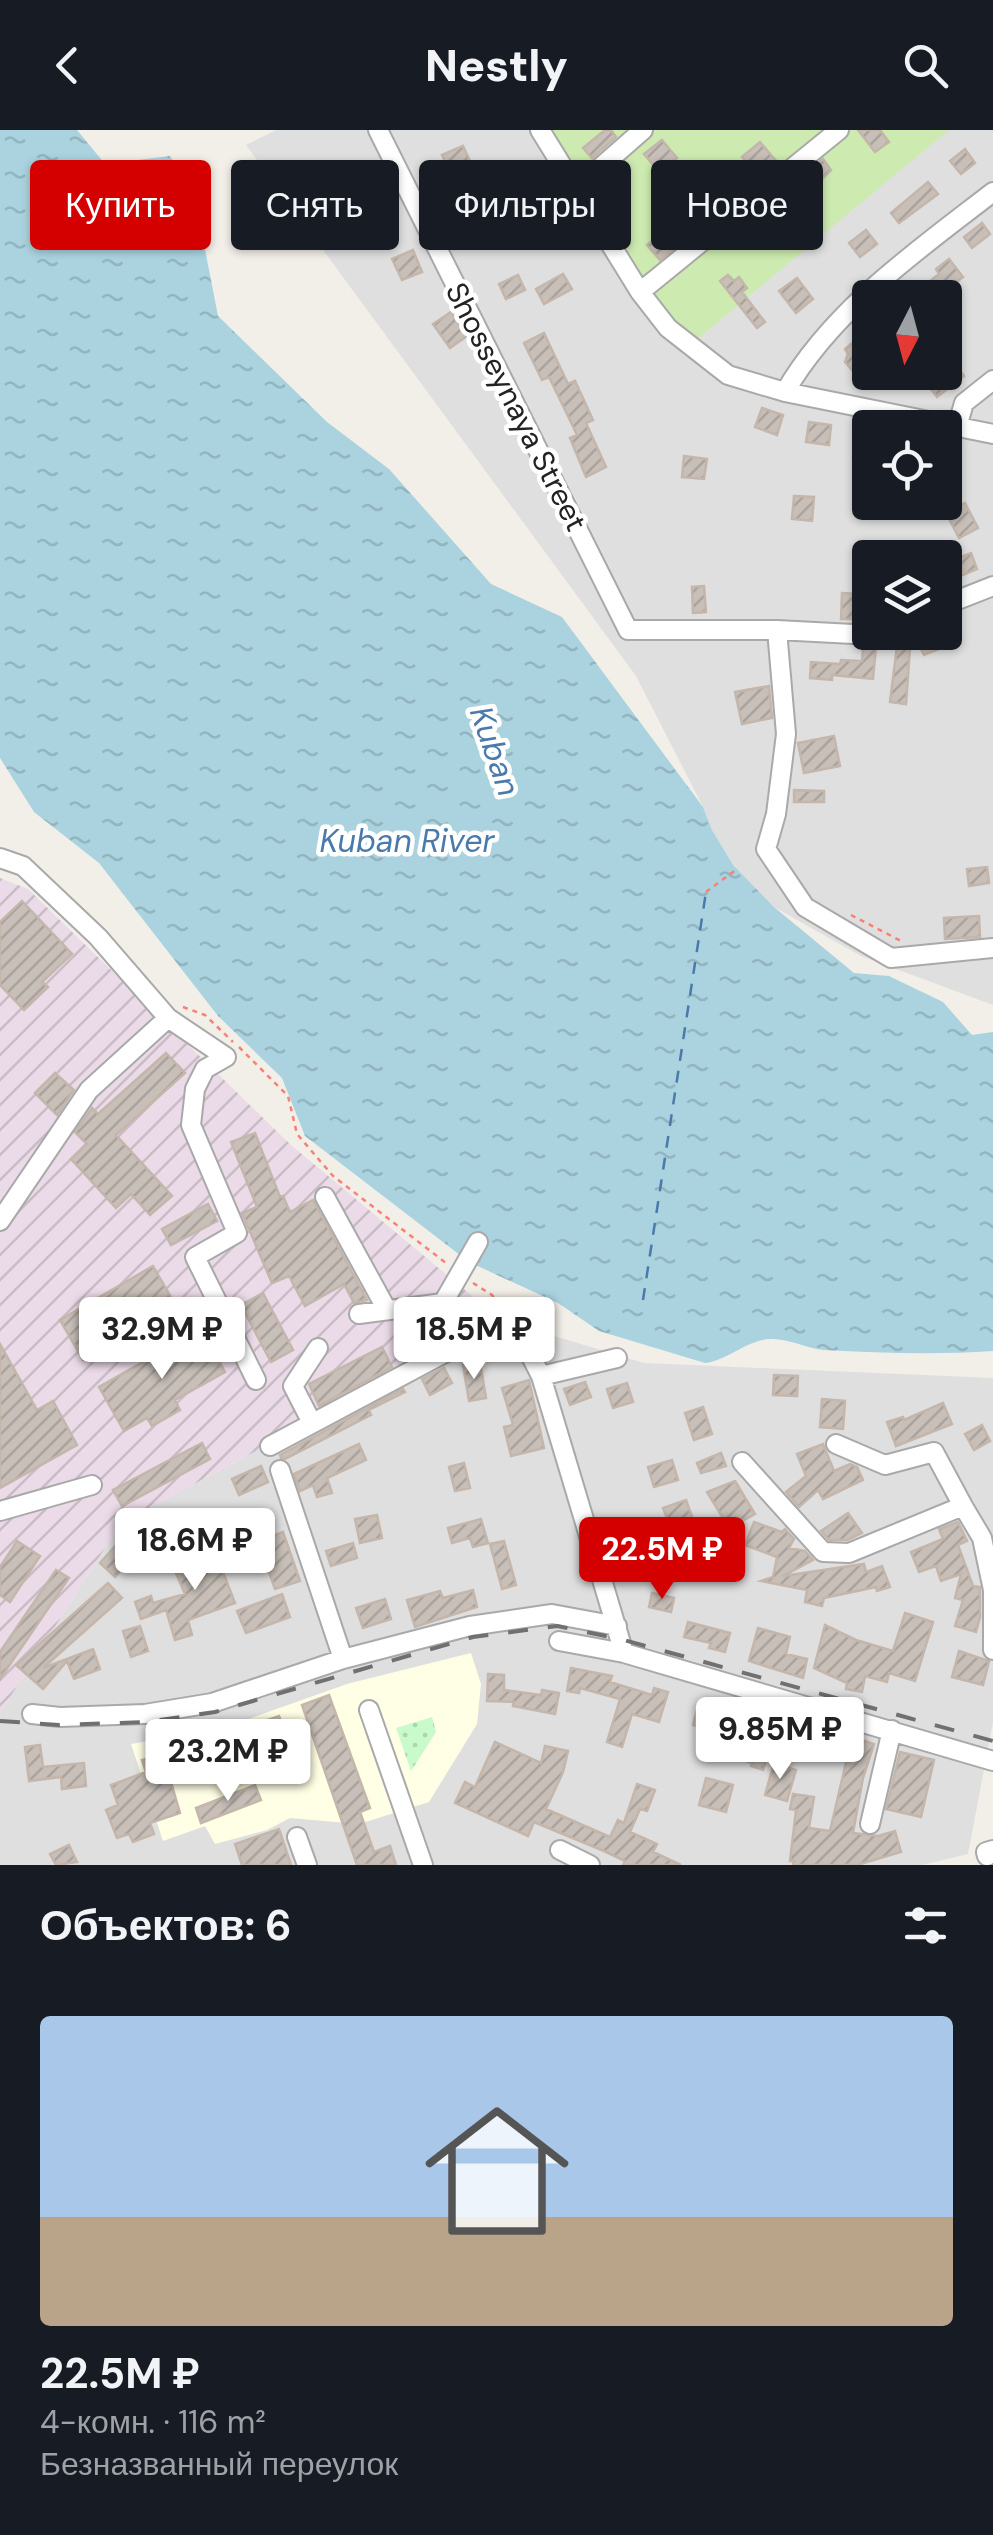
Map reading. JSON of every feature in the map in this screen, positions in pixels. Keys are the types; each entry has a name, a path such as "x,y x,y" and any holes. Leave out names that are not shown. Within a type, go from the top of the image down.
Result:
{"street":[{"name":"Shosseynaya Street","path":"378,130 628,630 778,630"},
{"path":"540,130 560,160"},
{"path":"610,160 644,130"},
{"path":"640,292 838,130"},
{"path":"785,392 836,324 910,256 993,192"},
{"path":"615,250 668,328 728,375 785,392 873,410"},
{"path":"962,410 964,403 993,380"},
{"path":"962,428 993,434"},
{"path":"962,598 993,586"},
{"path":"852,634 778,630 786,734 776,814 766,849 805,908 892,958 993,948"},
{"path":"0,858 23,866 98,937 166,1016 226,1057 205,1069 195,1088 191,1125 237,1233 195,1256 256,1380"},
{"path":"0,1221 89,1090 166,1016"},
{"path":"325,1197 388,1310"},
{"path":"443,1304 478,1242"},
{"path":"359,1314 443,1304"},
{"path":"443,1304 472,1339"},
{"path":"270,1446 499,1324 520,1337 541,1376 624,1653"},
{"path":"312,1423 292,1386 318,1348"},
{"path":"541,1376 617,1358"},
{"path":"836,1444 885,1465 934,1452 982,1538 993,1590 993,1650"},
{"path":"742,1462 823,1552 849,1553 963,1506"},
{"path":"280,1470 343,1659"},
{"path":"0,1511 92,1485"},
{"path":"32,1714 145,1714 195,1706 343,1659 470,1626 552,1614 617,1626"},
{"path":"558,1641 624,1653 992,1758"},
{"path":"369,1710 423,1865"},
{"path":"870,1824 892,1730"},
{"path":"298,1837 307,1865"},
{"path":"560,1850 590,1865"}],"path":[{"path":"706,892 736,869"},
{"path":"849,914 930,955"},
{"path":"166,1016 174,1006 192,1008 205,1015 288,1096 297,1134 333,1176 492,1294 504,1314 499,1324"}],"shaded area":[{"path":"276,130 993,130 993,1005 861,956 774,907 738,872 712,830 636,676 323,250 399,250 399,160 257,160 246,145"},
{"path":"0,878 28,889 291,1145 501,1320 121,1523 0,1713"},
{"path":"501,1320 644,1363 993,1378 993,1722 968,1854 922,1865 0,1865 0,1713 121,1523"},
{"path":"471,1653 481,1684 477,1724 429,1802 359,1824 290,1818 267,1830 215,1844 205,1826 163,1841 131,1744 220,1729 347,1684"}],"green space":[{"path":"540,130 949,130 823,235 823,160 651,160 651,250 805,250 689,346 668,328 618,250 631,250 631,160 559,160"},
{"path":"432,1717 436,1732 411,1771 396,1728"}],"water":[{"name":"Kuban River","path":"0,130 77,130 102,160 30,160 30,250 205,250 218,316 327,422 389,469 491,584 562,617 703,807 734,866 774,907 854,973 889,976 943,1002 972,1035 993,1032 993,1351 823,1350 770,1339 705,1363 599,1331 558,1303 469,1262 305,1136 282,1078 218,1016 99,863 34,812 0,758"},
{"name":"Kuban River","path":"170,156 173,160 138,160"}],"building":[{"path":"605,130 611,130 616,137 592,158 583,148"},
{"path":"858,130 880,130 889,142 875,152"},
{"path":"662,140 677,158 651,162 644,154"},
{"path":"760,142 775,160 745,160 742,157"},
{"path":"463,146 470,160 444,160 442,155"},
{"path":"965,149 975,163 961,174 950,161"},
{"path":"823,159 831,170 823,178 823,160"},
{"path":"928,182 938,194 899,223 891,213"},
{"path":"982,223 990,234 972,248 964,237"},
{"path":"866,230 877,244 860,257 849,243"},
{"path":"413,250 422,272 402,280 392,259"},
{"path":"651,250 672,250 660,260"},
{"path":"949,259 963,277 932,280 939,274 936,269"},
{"path":"563,274 572,289 544,304 536,289"},
{"path":"518,275 525,290 506,299 499,284"},
{"path":"728,275 734,281 739,277 747,288 742,292 765,322 757,328 720,281"},
{"path":"797,278 813,299 796,313 779,291"},
{"path":"451,312 467,336 450,348 433,324"},
{"path":"544,333 568,384 575,381 593,420 586,423 606,467 586,477 570,438 577,435 549,377 542,380 524,343"},
{"path":"852,343 852,370 845,362 845,349"},
{"path":"762,408 783,415 777,435 755,427"},
{"path":"809,422 831,425 829,445 806,442"},
{"path":"684,456 707,459 704,479 682,477"},
{"path":"794,496 814,497 812,521 792,519"},
{"path":"965,503 978,528 959,538 950,520 962,520"},
{"path":"971,553 977,569 962,575 962,556"},
{"path":"704,586 706,612 693,613 692,587"},
{"path":"842,593 852,594 852,619 841,619"},
{"path":"863,650 876,650 873,679 832,675 832,680 810,678 811,662 862,661"},
{"path":"896,650 910,650 906,704 890,702"},
{"path":"769,686 772,718 742,724 735,692"},
{"path":"834,736 840,766 804,773 798,743"},
{"path":"794,790 824,791 824,802 794,802"},
{"path":"987,867 989,883 969,886 967,869"},
{"path":"22,901 72,954 42,982 48,987 24,1010 0,985 0,922"},
{"path":"979,916 980,937 945,939 944,918"},
{"path":"166,1053 185,1073 116,1135 172,1196 150,1215 131,1194 116,1208 71,1159 87,1144 75,1132 92,1108 98,1114"},
{"path":"55,1073 74,1090 57,1115 35,1093"},
{"path":"255,1133 280,1197 283,1196 290,1212 313,1200 367,1300 354,1303 344,1284 305,1306 289,1276 272,1283 242,1213 257,1207 231,1142"},
{"path":"208,1204 217,1221 171,1245 162,1229"},
{"path":"153,1266 176,1306 83,1360 60,1320"},
{"path":"263,1293 293,1350 271,1362 241,1305"},
{"path":"201,1329 225,1372 175,1400 180,1410 152,1426 147,1418 124,1431 99,1387"},
{"path":"0,1344 37,1410 53,1401 77,1445 0,1488"},
{"path":"382,1347 392,1367 319,1406 309,1384"},
{"path":"480,1362 486,1398 469,1401 463,1365"},
{"path":"444,1368 452,1383 430,1395 422,1379"},
{"path":"774,1375 798,1376 797,1396 773,1395"},
{"path":"529,1380 544,1448 511,1456 504,1427 513,1425 502,1388"},
{"path":"585,1382 591,1397 570,1405 564,1389"},
{"path":"627,1383 633,1402 613,1408 607,1389"},
{"path":"403,1389 405,1392 369,1410 371,1415 281,1458 280,1455"},
{"path":"822,1399 845,1401 843,1429 820,1427"},
{"path":"943,1403 952,1424 896,1446 887,1422 903,1417 904,1420"},
{"path":"703,1407 712,1434 694,1440 685,1413"},
{"path":"982,1425 990,1441 974,1450 965,1434"},
{"path":"202,1443 210,1459 122,1506 113,1490"},
{"path":"359,1444 366,1460 327,1478 332,1493 317,1497 313,1485 300,1491 294,1474"},
{"path":"823,1444 834,1471 850,1464 857,1467 863,1480 823,1499 818,1490 799,1507 786,1492 806,1476 797,1454"},
{"path":"721,1453 726,1466 701,1473 697,1463"},
{"path":"672,1460 678,1480 654,1487 648,1467"},
{"path":"464,1463 470,1488 455,1491 449,1467"},
{"path":"261,1466 268,1482 239,1495 232,1479"},
{"path":"735,1481 755,1514 729,1528 707,1492"},
{"path":"686,1500 695,1525 673,1533 663,1508"},
{"path":"848,1513 862,1533 847,1540 829,1540 821,1531"},
{"path":"377,1515 382,1538 360,1543 355,1519"},
{"path":"208,1517 215,1527 180,1550 173,1540"},
{"path":"481,1519 488,1543 473,1547 470,1538 452,1543 448,1528"},
{"path":"754,1522 782,1532 785,1529 794,1539 789,1548 805,1551 813,1560 783,1576 864,1564 866,1572 882,1566 890,1587 824,1598 822,1606 805,1602 807,1590 761,1581 773,1577 777,1557 745,1545"},
{"path":"958,1522 967,1541 958,1545 973,1586 980,1587 976,1632 955,1626 963,1600 955,1598 961,1574 941,1581 936,1566 919,1572 911,1552 943,1539 939,1529"},
{"path":"283,1532 300,1581 275,1589 258,1542"},
{"path":"125,1535 140,1549 115,1577 100,1563"},
{"path":"17,1541 40,1556 10,1602 0,1595 0,1567"},
{"path":"504,1541 516,1585 502,1589 490,1544"},
{"path":"668,1542 674,1558 647,1567 642,1550"},
{"path":"353,1543 357,1558 331,1566 326,1551"},
{"path":"230,1547 239,1566 223,1572 235,1603 188,1620 192,1635 175,1640 166,1610 141,1619 135,1602 151,1596 153,1603 185,1594 175,1571"},
{"path":"56,1570 69,1578 0,1679 0,1652"},
{"path":"108,1583 122,1598 43,1668 93,1649 100,1669 74,1679 67,1661 43,1689 16,1665"},
{"path":"473,1590 477,1607 415,1627 407,1600 440,1591 443,1598"},
{"path":"652,1593 674,1598 671,1612 649,1607"},
{"path":"282,1594 290,1617 246,1633 237,1611"},
{"path":"385,1599 391,1619 363,1628 356,1608"},
{"path":"905,1613 933,1622 915,1681 889,1673 887,1682 865,1676 862,1692 846,1689 847,1683 814,1668 825,1625 893,1651"},
{"path":"688,1622 730,1633 725,1652 709,1648 711,1643 684,1637"},
{"path":"140,1626 148,1651 131,1657 123,1631"},
{"path":"758,1628 790,1637 786,1654 807,1659 803,1678 749,1661"},
{"path":"959,1651 989,1661 983,1685 952,1677"},
{"path":"571,1668 612,1676 610,1682 652,1695 654,1688 668,1692 659,1722 632,1714 622,1747 607,1742 620,1699 580,1688 579,1693 567,1691"},
{"path":"488,1674 504,1675 504,1690 559,1693 555,1714 513,1706 514,1702 487,1701"},
{"path":"329,1695 370,1808 360,1812 374,1852 390,1846 396,1865 357,1865 302,1705"},
{"path":"699,1703 714,1707 711,1717 750,1728 747,1741 770,1748 763,1770 720,1753 725,1735 693,1725"},
{"path":"279,1716 285,1733 241,1748 235,1731"},
{"path":"832,1730 874,1744 853,1833 878,1836 895,1831 901,1852 857,1865 793,1865 793,1794 814,1797 809,1828 830,1831 847,1758 832,1753 834,1748 827,1745"},
{"path":"495,1742 541,1763 545,1746 568,1751 546,1809 610,1837 618,1820 624,1823 637,1784 655,1790 647,1811 640,1809 630,1832 657,1844 653,1852 681,1865 623,1865 625,1861 534,1822 528,1836 455,1803 465,1782 475,1787"},
{"path":"40,1745 43,1767 84,1763 86,1786 62,1789 61,1777 29,1781 25,1747"},
{"path":"169,1752 177,1777 170,1779 180,1813 150,1823 154,1834 133,1842 129,1834 117,1838 106,1810 118,1805 111,1785 146,1772 142,1760"},
{"path":"900,1752 934,1760 921,1817 886,1809"},
{"path":"774,1763 796,1770 787,1801 765,1795"},
{"path":"706,1778 733,1785 726,1812 699,1805"},
{"path":"255,1785 261,1800 201,1823 196,1808"},
{"path":"279,1829 291,1865 242,1865 235,1844"},
{"path":"69,1845 77,1862 56,1865 50,1854"}],"ferry route":[{"path":"643,1300 706,892"}],"railway":[{"path":"0,1721 59,1725 146,1722 215,1712 473,1637 557,1626 620,1639 993,1741"}],"water label":[{"name":"Kuban","path":"495,751"}]}
